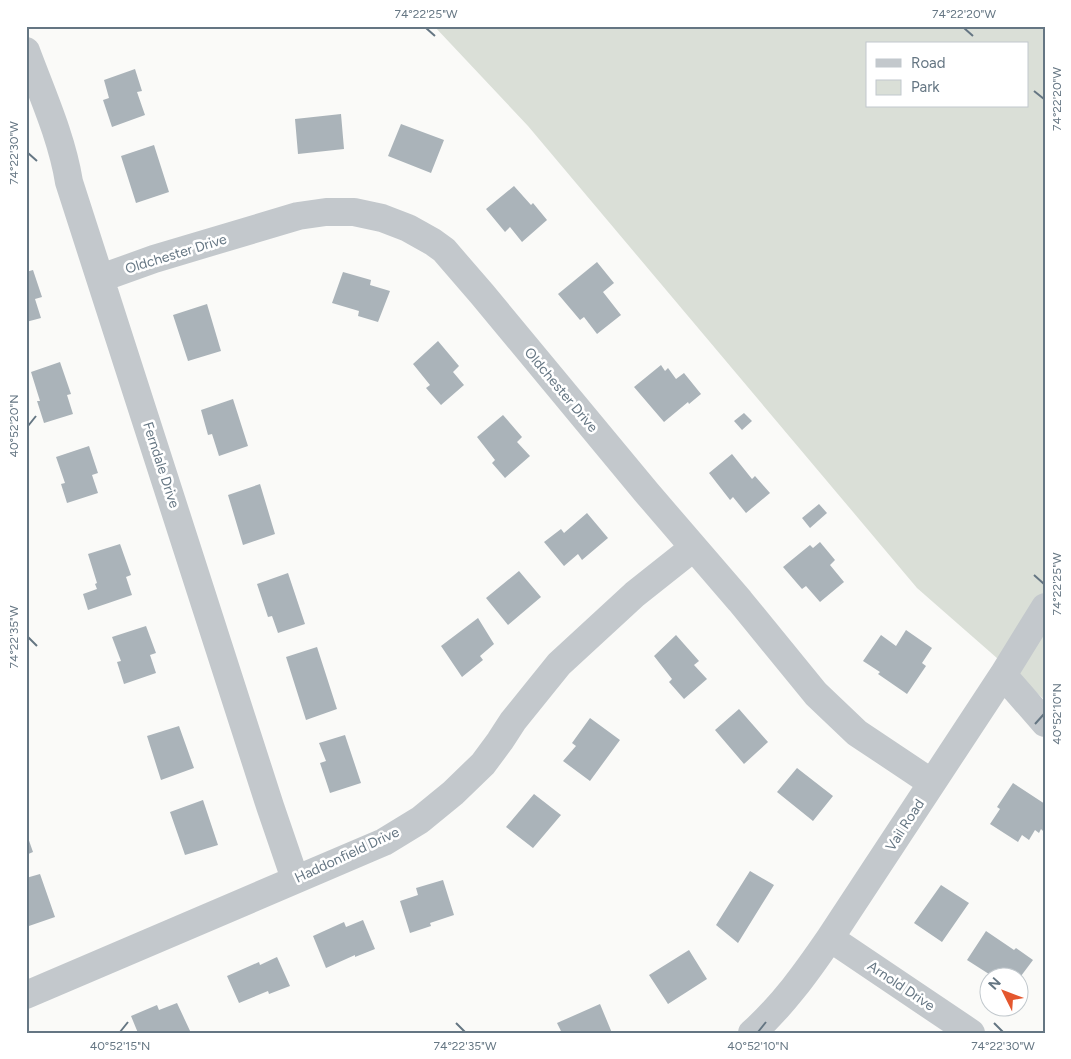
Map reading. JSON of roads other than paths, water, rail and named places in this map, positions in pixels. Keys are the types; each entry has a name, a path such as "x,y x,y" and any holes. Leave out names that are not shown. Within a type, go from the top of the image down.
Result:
{"street":[{"name":"Ferndale Drive","path":"26,51 50,116 69,182 270,806 296,879"},
{"name":"Oldchester Drive","path":"101,278 154,259 298,216 326,212 354,212 382,218 408,228 433,242 444,250 816,694 857,732 932,783"},
{"name":"Haddonfield Drive","path":"26,995 384,842 420,820 453,793 482,764 513,721 559,664 635,594 694,548"},
{"name":"Vail Road","path":"752,1033 773,1014 800,982 1003,675 1045,607"},
{"path":"1003,675 1045,723"},
{"name":"Arnold Drive","path":"830,938 971,1033"}]}
